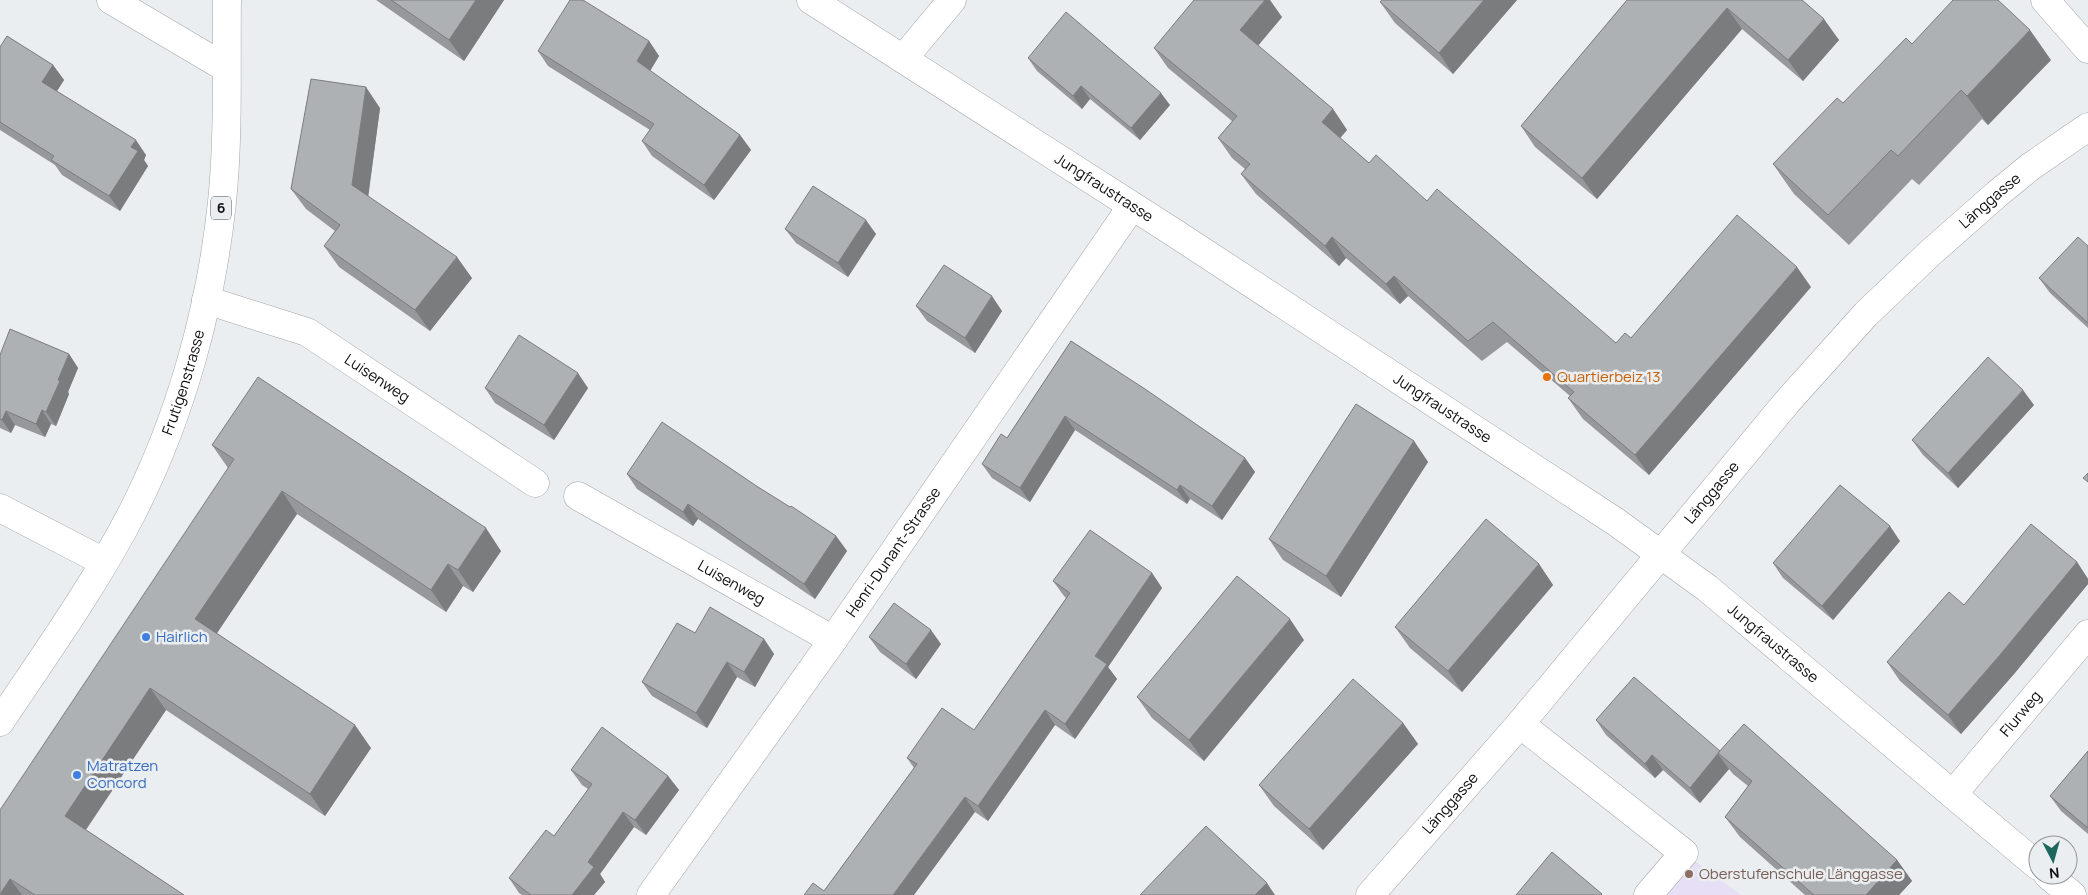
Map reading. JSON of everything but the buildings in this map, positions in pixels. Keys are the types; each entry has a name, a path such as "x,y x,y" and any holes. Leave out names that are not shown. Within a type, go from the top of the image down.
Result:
{"street":[{"path":"111,0 226,68"},
{"name":"Frutigenstrasse","path":"0,722 104,562 133,510 156,460 189,368 206,300 222,201 227,0"},
{"name":"Jungfraustrasse","path":"811,0 1132,206 1616,522 1707,588 2028,858"},
{"path":"902,59 952,0"},
{"path":"2045,0 2088,50"},
{"name":"Länggasse","path":"1370,895 1520,724 1787,402 1866,314 1929,254 1997,194 2030,167 2088,127"},
{"name":"Henri-Dunant-Strasse","path":"651,895 833,640 1132,206"},
{"name":"Luisenweg","path":"206,300 308,332 535,483"},
{"name":"Luisenweg","path":"578,496 833,640"},
{"path":"0,508 104,562"},
{"name":"Flurweg","path":"1953,794 2088,634"},
{"path":"1520,724 1684,853 1648,895"},
{"path":"2060,885 2072,895"}],"shaded area":[{"name":"Oberstufenschule Länggasse","path":"1684,853 1741,895 1648,895"}],"place":[{"name":"Quartierbeiz 13","path":"1547,377"},
{"name":"Hairlich","path":"146,637"},
{"name":"Matratzen Concord","path":"77,775"},
{"name":"Oberstufenschule Länggasse","path":"1689,874"}]}
